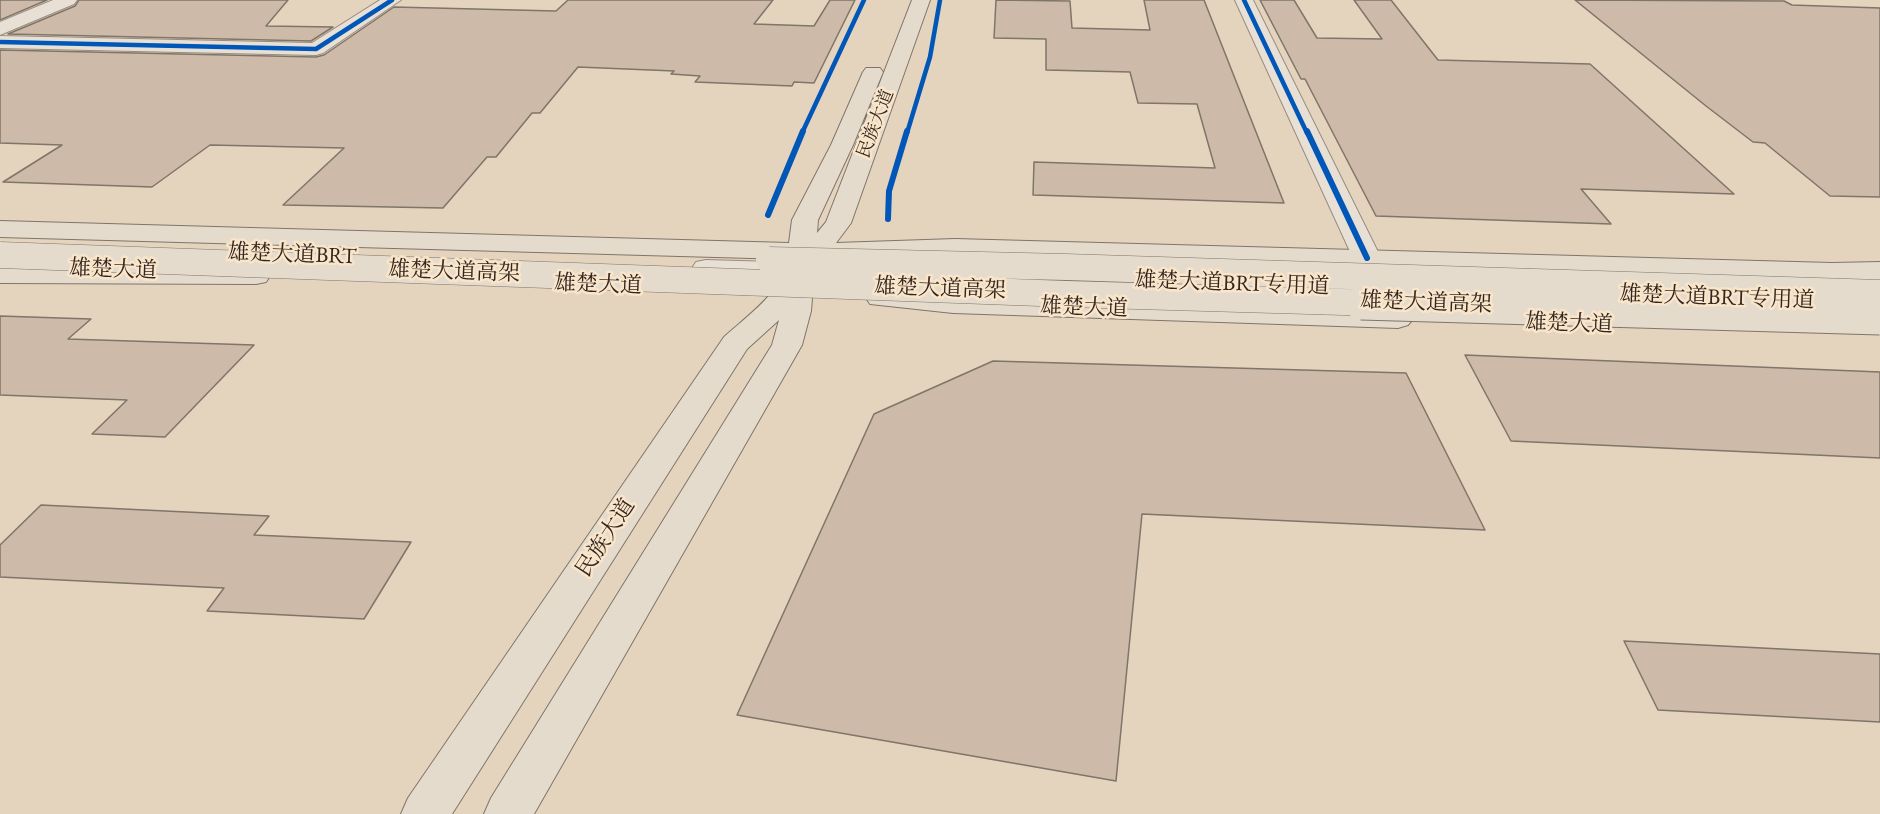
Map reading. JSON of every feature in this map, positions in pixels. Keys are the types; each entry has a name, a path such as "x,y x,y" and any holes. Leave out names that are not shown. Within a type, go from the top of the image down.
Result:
{"main road":[{"name":"民族大道","path":"508,814 787,345 800,271 805,220 842,145 872,74 898,0"},
{"name":"民族大道","path":"425,814 735,343 770,312 838,223 921,0"},
{"name":"雄楚大道","path":"0,229 800,271 953,304 1880,334"},
{"name":"雄楚大道高架","path":"0,238 561,256 1066,267 1880,293"},
{"name":"雄楚大道","path":"0,266 287,276 800,271 955,247 1832,271 1880,276"},
{"name":"雄楚大道高架","path":"0,255 1067,294 1880,318"},
{"path":"1832,271 1880,270"},
{"path":"0,275 287,276"}],"street":[{"path":"0,29 68,0"},
{"path":"0,42 316,50 392,0"},
{"path":"1244,0 1367,258"},
{"name":"雄楚大道BRT","path":"0,246 800,271"},
{"name":"雄楚大道BRT专用道","path":"800,271 1880,303"}],"building":[{"path":"0,0 47,0 0,20"},
{"path":"79,0 288,0 266,26 333,27 311,41 8,34 75,6"},
{"path":"568,0 773,0 754,24 814,26 830,0 855,0 814,83 794,82 792,86 695,82 700,76 671,74 674,71 578,67 540,113 532,113 496,157 487,157 443,208 283,205 344,148 210,145 152,187 3,182 62,145 0,143 0,50 316,57 324,55 394,7 556,11"},
{"path":"996,0 1070,1 1072,28 1150,30 1144,0 1204,0 1284,203 1033,195 1034,162 1215,168 1197,104 1138,103 1130,72 1046,70 1046,39 994,38"},
{"path":"1260,0 1294,0 1317,38 1382,39 1354,0 1391,0 1438,60 1590,64 1734,194 1581,189 1611,224 1376,216 1305,79 1301,79"},
{"path":"1575,0 1784,1 1792,5 1880,8 1880,197 1830,196 1765,143 1753,142 1706,106"},
{"path":"0,316 91,319 68,339 254,345 165,437 92,434 127,400 0,395"},
{"path":"1465,355 1880,372 1880,458 1511,441"},
{"path":"993,361 1406,373 1485,530 1142,514 1116,781 737,715 874,414"},
{"path":"41,505 269,516 254,535 411,542 364,619 207,611 224,588 0,577 0,545"},
{"path":"1624,641 1880,654 1880,722 1658,710"}],"cycle path":[{"path":"0,42 316,49 392,0"},
{"path":"768,215 820,91 864,0"},
{"path":"888,219 889,191 930,57 940,0"},
{"path":"1244,0 1367,258"}]}
